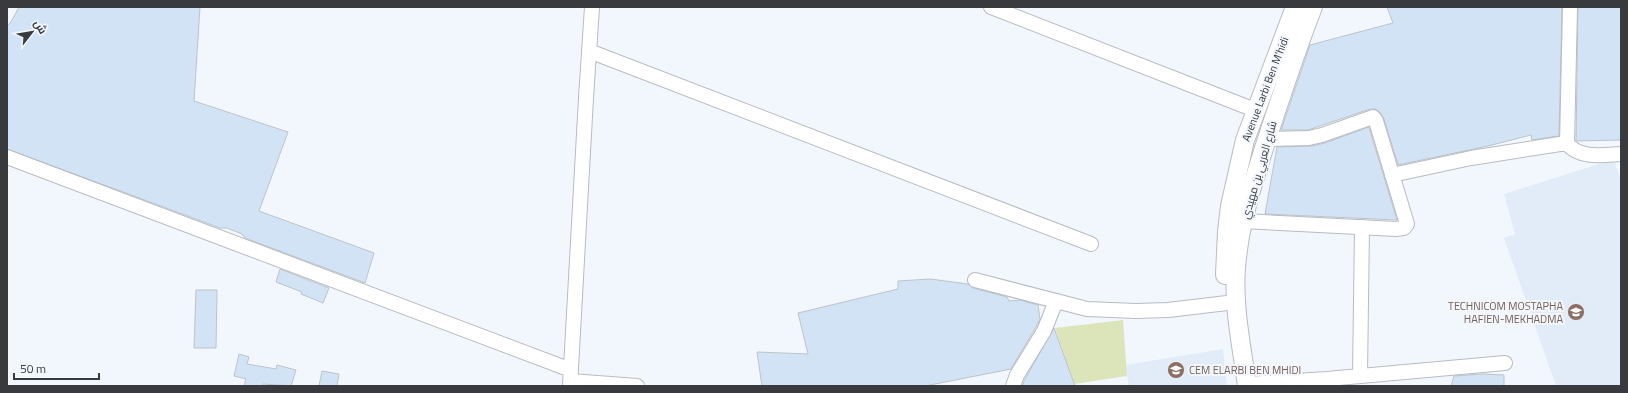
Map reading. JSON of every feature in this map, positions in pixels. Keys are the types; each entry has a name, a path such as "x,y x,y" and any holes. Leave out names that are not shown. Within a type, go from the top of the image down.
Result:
{"main road":[{"name":"Avenue Larbi Ben M'hidi","path":"1243,385 1225,291 1225,260 1230,206 1245,140 1295,7"},
{"name":"شارع العربي بن مهيدي","path":"1243,385 1236,306 1236,267 1248,198 1292,60 1313,7"}],"street":[{"path":"571,379 592,7"},
{"path":"991,7 1256,110"},
{"path":"1567,144 1570,7"},
{"path":"589,52 1091,244"},
{"path":"1244,221 1396,229 1406,226 1376,121 1373,117 1316,136 1290,139 1267,139"},
{"path":"1392,175 1471,158 1551,145 1567,144 1578,153 1590,155 1621,154"},
{"path":"7,157 571,379 637,386"},
{"path":"1360,376 1362,227"},
{"path":"975,280 1086,309 1136,311 1168,310 1227,303"},
{"path":"1013,386 1017,375 1044,331 1056,301"},
{"path":"1243,385 1505,363"}],"shaded area":[{"name":"TECHNICOM MOSTAPHA HAFIEN-MEKHADMA","path":"1614,159 1619,175 1621,175 1621,386 1556,386 1504,238 1515,234 1504,194"},
{"name":"CEM ELARBI BEN MHIDI","path":"1223,349 1227,386 1129,386 1125,365"}],"green space":[{"path":"1123,320 1127,376 1074,384 1055,328"}],"building":[{"path":"19,7 200,7 194,101 288,132 259,211 374,253 365,283 245,238 242,234 227,228 220,228 7,149 7,26 11,22"},
{"path":"1387,7 1562,7 1559,136 1532,140 1531,135 1488,146 1398,165 1384,119 1380,112 1375,109 1370,109 1308,130 1281,130 1310,45 1393,23"},
{"path":"1578,7 1621,7 1621,140 1576,141"},
{"path":"1369,127 1397,220 1265,214 1277,147 1311,146 1325,143"},
{"path":"280,269 329,288 323,303 301,294 302,292 276,282"},
{"path":"930,279 968,284 973,288 1007,297 1009,301 1020,300 1038,305 1040,319 1011,369 925,386 762,386 757,352 808,354 798,313 898,289 898,281"},
{"path":"196,290 217,290 216,348 194,348"},
{"path":"1054,328 1075,386 1022,386 1025,379"},
{"path":"239,354 249,357 247,364 276,369 277,365 296,370 291,386 263,384 263,386 244,386 246,379 234,376"},
{"path":"322,371 339,374 337,386 319,386"},
{"path":"1482,374 1504,375 1504,386 1451,386 1454,376"}],"place":[{"name":"TECHNICOM MOSTAPHA HAFIEN-MEKHADMA","path":"1576,312"},
{"name":"CEM ELARBI BEN MHIDI","path":"1176,370"}]}
